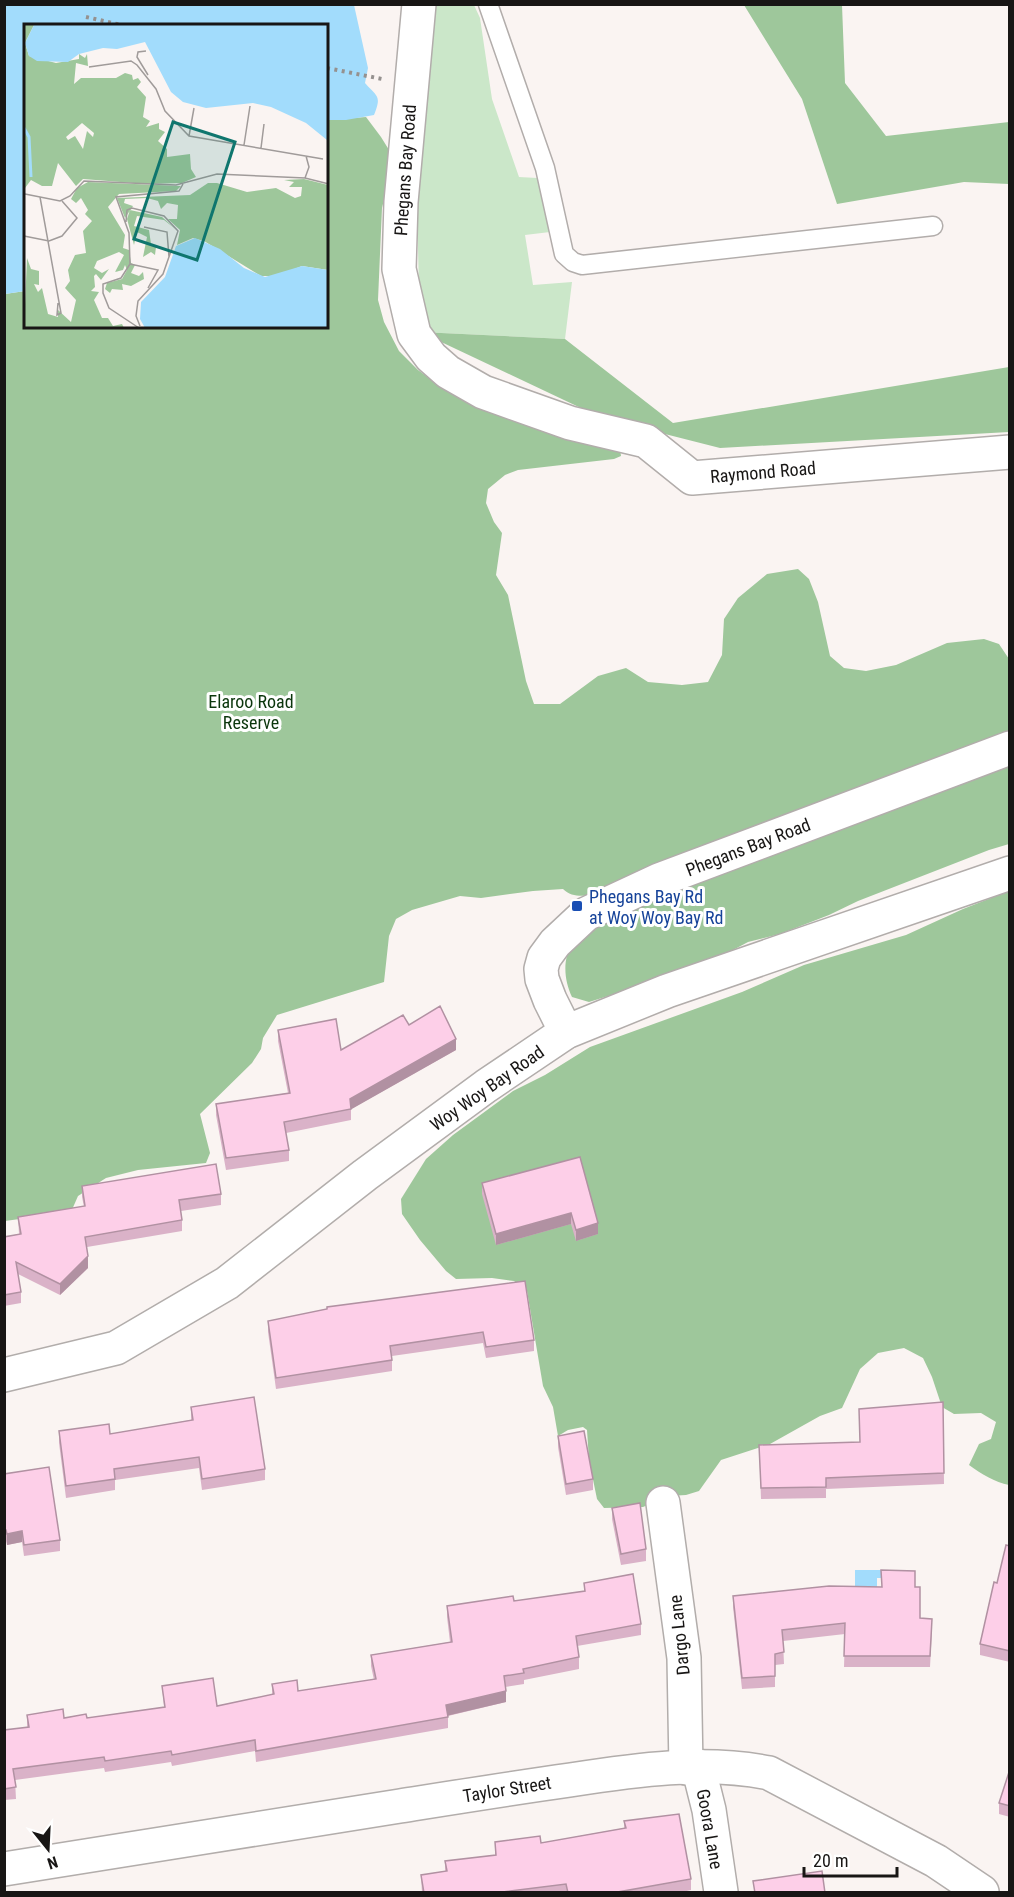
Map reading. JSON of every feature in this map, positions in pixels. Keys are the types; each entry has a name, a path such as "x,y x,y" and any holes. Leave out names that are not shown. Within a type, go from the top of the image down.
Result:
{"street":[{"name":"Phegans Bay Road","path":"414,334 399,269 401,202 419,4"},
{"name":"Raymond Road","path":"414,334 431,357 448,372 483,392 570,423 645,441 692,478 1010,452"},
{"name":"Phegans Bay Road","path":"566,1032 550,1000 542,979 542,969 544,958 555,944 586,915 659,880 1010,748"},
{"name":"Woy Woy Bay Road","path":"4,1376 116,1347 227,1283 440,1120 566,1032 667,991 1010,873"},
{"name":"Dargo Lane","path":"663,1503 684,1658 692,1767"},
{"name":"Taylor Street","path":"4,1869 524,1786 625,1772 692,1767 769,1773 936,1861 982,1893"},
{"name":"Goora Lane","path":"692,1767 709,1810 721,1893"}],"lane":[{"path":"488,4 545,168 564,254 573,262 582,265 933,226"}],"path":[{"path":"86,17 117,24"},
{"path":"328,68 412,86"}],"green space":[{"path":"433,5 474,5 480,18 492,99 519,177 537,178 550,232 525,235 533,285 572,282 565,339 420,332 416,165"},
{"path":"744,5 842,5 845,83 886,136 1009,122 1009,184 964,182 837,204 802,99"},
{"name":"Elaroo Road Reserve","path":"366,117 394,158 382,208 378,300 384,322 399,351 418,370 448,392 620,449 621,456 614,459 518,470 505,475 488,489 486,503 494,522 502,533 496,575 508,595 526,681 534,704 560,704 598,676 626,668 648,682 682,685 708,682 722,655 724,619 738,598 767,574 798,569 809,579 818,602 830,656 844,668 866,671 896,665 947,643 984,639 999,644 1009,659 1009,736 610,892 579,896 563,889 481,898 460,896 412,910 396,919 389,936 384,982 277,1015 252,1063 200,1114 210,1153 206,1163 138,1170 106,1178 78,1196 71,1212 5,1221 5,294 24,291 24,328 328,328 328,120"},
{"path":"420,332 565,339 673,423 1009,367 1009,432 720,448 602,418"},
{"path":"1009,760 1009,844 858,901 780,934 748,942 720,957 653,982 589,1002 572,997 565,969 569,949 578,936 599,921"},
{"path":"1009,891 1009,1485 978,1472 969,1465 979,1444 991,1439 996,1422 981,1413 954,1414 942,1407 923,1358 904,1348 878,1353 860,1369 842,1408 820,1416 770,1444 721,1460 699,1491 686,1495 669,1496 643,1507 604,1508 597,1499 589,1460 587,1430 583,1427 568,1430 558,1436 553,1407 543,1386 527,1291 514,1281 492,1278 456,1279 446,1271 420,1240 402,1214 401,1199 426,1159 453,1135 513,1091 545,1075 590,1047 742,992 804,965 906,935"}],"water":[{"path":"5,4 354,5 368,68 365,83 377,97 378,104 374,115 346,120 328,120 328,24 24,24 24,291 5,294"},
{"path":"855,1570 892,1570 893,1578 877,1578 877,1591 855,1591"}],"building":[{"path":"440,1006 456,1039 350,1099 351,1109 284,1122 289,1150 226,1158 216,1104 290,1093 278,1030 336,1019 341,1050 403,1015 409,1025"},
{"path":"580,1157 598,1223 576,1230 571,1213 496,1234 482,1183"},
{"path":"216,1164 221,1194 179,1200 182,1220 85,1237 88,1256 60,1284 16,1262 21,1292 4,1295 4,1237 21,1234 18,1217 85,1206 82,1186"},
{"path":"525,1281 534,1340 486,1347 483,1332 390,1346 392,1360 276,1378 268,1321 327,1309 327,1307"},
{"path":"254,1397 265,1469 202,1479 199,1457 114,1469 115,1479 66,1486 59,1431 109,1424 110,1434 193,1420 191,1407"},
{"path":"943,1402 944,1473 826,1478 826,1487 761,1488 759,1445 860,1442 859,1409"},
{"path":"584,1431 593,1479 566,1484 558,1436"},
{"path":"49,1467 60,1540 24,1545 22,1531 7,1534 4,1530 4,1474"},
{"path":"640,1503 646,1549 621,1554 612,1508"},
{"path":"1006,1545 1010,1546 1010,1651 980,1644 994,1582 997,1583"},
{"path":"881,1570 915,1571 915,1587 920,1587 920,1618 932,1619 930,1656 844,1656 845,1623 782,1630 784,1652 775,1654 775,1676 742,1678 733,1596 829,1586 882,1587"},
{"path":"633,1574 641,1624 576,1636 579,1657 523,1669 524,1673 504,1676 506,1691 446,1705 448,1717 256,1751 255,1740 172,1755 171,1751 105,1761 104,1757 13,1769 16,1787 4,1789 4,1730 29,1727 27,1715 63,1709 64,1718 86,1714 87,1718 165,1707 162,1686 213,1678 217,1706 274,1694 272,1684 297,1680 298,1691 376,1679 371,1655 452,1642 447,1606 513,1596 514,1601 585,1591 584,1583"},
{"path":"1010,1769 1010,1806 999,1803"},
{"path":"679,1814 691,1879 618,1893 568,1893 566,1884 495,1893 424,1893 421,1875 447,1871 445,1861 496,1855 495,1842 540,1836 541,1843 626,1828 624,1821"},
{"path":"822,1871 825,1893 755,1893 753,1881"}],"place":[{"name":"Phegans Bay Rd at Woy Woy Bay Rd","path":"577,906"}]}
